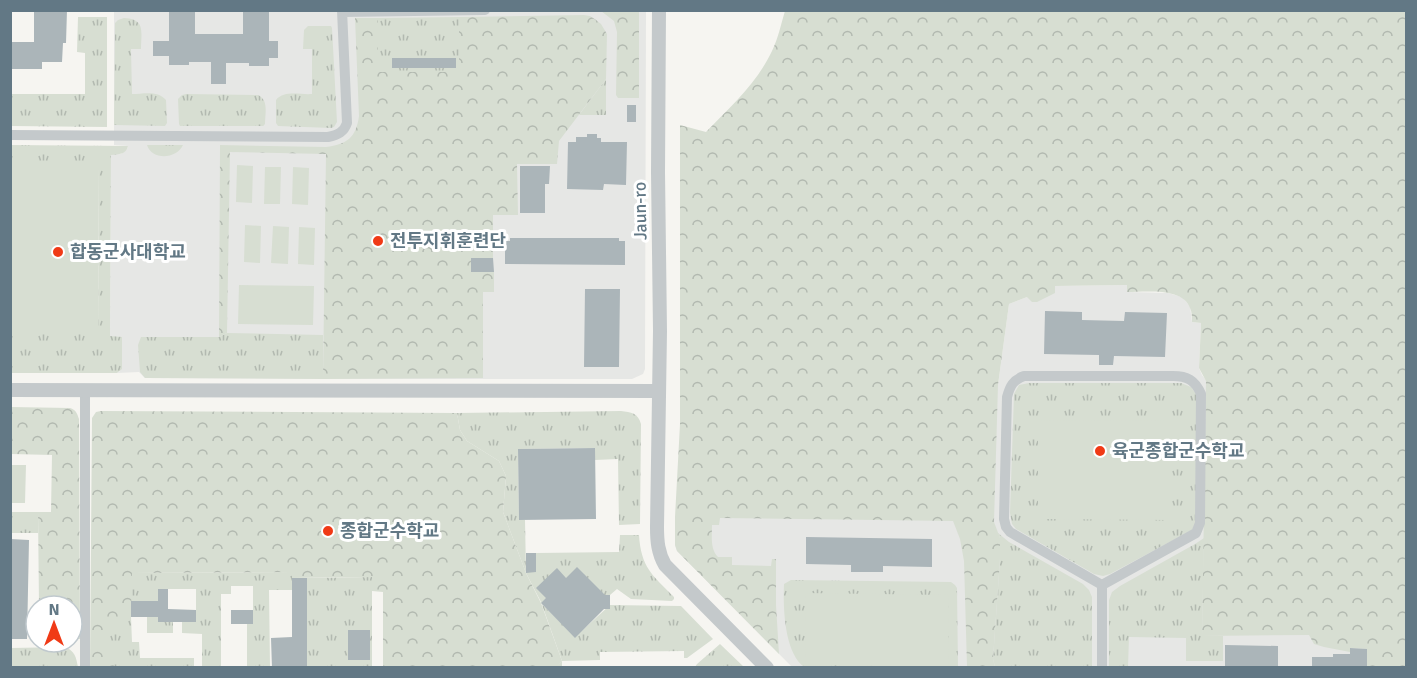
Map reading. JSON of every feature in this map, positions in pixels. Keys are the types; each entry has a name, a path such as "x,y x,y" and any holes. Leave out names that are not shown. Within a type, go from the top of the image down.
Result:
{"street":[{"path":"10,135 338,135 345,129 347,123 342,11 485,10"},
{"name":"Jaun-ro","path":"659,10 658,548 665,565 767,668"},
{"path":"1024,376 1182,376 1191,379 1201,394 1199,528 1196,532 1101,585 1010,532 1006,527 1004,519 1009,388 1017,378 1024,376"},
{"path":"10,390 659,391"},
{"path":"85,390 85,668"},
{"path":"1101,585 1102,668"}],"shaded area":[{"name":"전투지휘훈련단","path":"114,11 646,11 645,369 643,374 632,379 323,379 145,378 139,372 117,373 120,371 110,336 111,154 121,154 128,146 114,145"},
{"name":"육군종합군수학교","path":"1127,285 1128,292 1168,293 1182,297 1190,306 1192,322 1201,323 1199,368 1202,375 1406,634 1406,667 792,667 677,551 675,517 753,518 998,385 1009,304 1055,286"}],"green space":[{"path":"601,11 639,11 639,98 618,98 616,95 617,32 614,21"},
{"path":"785,11 1406,11 1406,667 1367,667 1367,649 1351,648 1350,652 1324,647 1314,644 1309,635 1202,636 1206,381 1199,368 1201,323 1192,322 1190,308 1180,297 1163,292 1127,292 1127,285 1055,286 1055,293 1037,302 1032,302 1027,297 1009,304 998,385 994,522 1000,538 1000,559 993,659 995,667 967,667 964,561 960,539 953,521 720,518 719,525 712,525 713,546 718,557 732,557 732,565 771,566 772,559 776,559 779,654 677,551 675,517 680,424 680,125 706,132 733,104 766,63 776,42"},
{"path":"590,16 601,24 607,34 606,79 559,141 557,164 517,164 518,215 493,215 493,258 471,258 471,272 494,272 494,292 483,292 483,378 323,379 326,154 230,152 227,333 219,337 220,145 326,147 349,139 356,130 359,116 355,18 378,18 378,72 459,72 459,17"},
{"path":"78,17 107,17 107,127 11,126 11,94 85,94 85,53 77,52"},
{"path":"459,17 460,72 378,72 378,18"},
{"path":"124,18 136,21 141,28 141,49 131,49 132,94 145,93 163,97 166,100 167,123 165,126 114,125 115,23"},
{"path":"308,26 331,26 332,28 337,122 331,128 278,126 276,123 276,100 279,97 288,94 312,94 312,49 303,49 304,30"},
{"path":"606,79 606,115 579,115"},
{"path":"186,94 258,95 265,104 265,124 263,126 180,126 178,99"},
{"path":"11,145 128,146 124,153 111,155 110,336 122,337 122,369 117,373 11,373 11,328 98,328 99,166 11,166"},
{"path":"147,145 183,145 176,153 159,156 154,154"},
{"path":"237,165 253,166 252,203 236,202"},
{"path":"11,166 99,166 98,328 11,328"},
{"path":"265,167 281,167 280,204 264,204"},
{"path":"293,167 309,168 308,205 292,204"},
{"path":"245,225 261,226 260,263 244,262"},
{"path":"273,226 289,227 288,264 271,263"},
{"path":"299,227 315,228 314,265 298,264"},
{"path":"239,285 314,286 313,325 238,324"},
{"path":"227,333 323,335 323,379 145,378 140,372 138,345 141,337 219,337"},
{"path":"1029,383 1181,383 1191,387 1196,394 1197,520 1194,529 1103,576 1094,574 1016,529 1012,524 1010,513 1014,394 1019,385"},
{"path":"11,407 70,408 76,412 79,419 80,594 39,594 38,512 51,512 52,455 11,454"},
{"path":"621,411 634,414 641,424 640,524 619,525 618,459 595,460 595,448 518,449 519,519 525,520 526,572 536,572 536,553 619,552 620,535 639,535 645,563 674,599 672,601 631,599 617,589 610,595 541,603 526,573 503,512 506,476 499,461 467,441 460,430 457,413"},
{"path":"96,412 457,413 460,430 467,441 499,461 506,476 503,512 526,573 541,603 562,661 555,668 383,667 383,592 372,591 372,577 292,578 292,572 132,573 131,617 103,617 103,646 114,646 114,667 90,668 92,418"},
{"path":"1038,420 1167,421 1167,520 1038,519"},
{"path":"11,465 26,465 25,503 11,503"},
{"path":"11,512 38,512 38,533 11,533"},
{"path":"998,533 1009,542 1083,584 1089,590 1092,597 1092,667 995,667 993,659 1000,559"},
{"path":"1204,538 1202,636 1223,636 1223,661 1186,661 1186,638 1129,637 1128,667 1109,668 1109,600 1112,592"},
{"path":"292,572 292,590 269,590 270,667 247,667 247,624 253,624 253,586 231,586 231,594 221,594 221,667 202,667 202,634 182,633 182,622 196,621 196,589 158,589 158,621 173,622 173,633 147,633 147,601 131,601 131,573"},
{"path":"372,577 372,667 307,667 307,578"},
{"path":"791,580 951,582 957,588 958,667 804,667 792,651 786,629 784,584"},
{"path":"806,593 949,595 948,667 805,665"},
{"path":"542,604 575,637 610,605 681,606 713,639 687,658 684,658 684,651 600,652 600,660 562,661"},
{"path":"103,616 131,617 132,642 139,642 140,658 194,658 194,667 114,667 114,647 103,646"},
{"path":"720,644 744,667 695,667 697,664"},
{"path":"11,648 24,648 24,654 73,654 78,667 11,667"}],"building":[{"path":"34,10 67,10 66,43 63,43 62,62 42,62 42,69 10,69 10,42 34,42"},
{"path":"169,10 195,10 195,34 243,34 243,10 269,10 269,41 278,41 278,58 269,58 269,66 226,63 226,84 211,84 211,62 169,65 169,56 153,56 153,41 169,41"},
{"path":"392,58 456,58 456,68 392,68"},
{"path":"627,105 636,105 636,122 627,122"},
{"path":"587,134 597,134 601,142 627,142 626,185 604,184 603,190 567,189 568,142 576,142 576,137 587,137"},
{"path":"520,166 550,166 549,184 545,184 545,213 520,213"},
{"path":"510,238 619,238 619,241 625,241 625,265 505,264 505,241 510,241"},
{"path":"471,258 493,258 494,272 471,272"},
{"path":"585,289 620,289 619,367 584,367"},
{"path":"1045,311 1082,312 1082,320 1124,321 1125,312 1167,313 1165,357 1114,356 1113,365 1099,365 1099,355 1044,354"},
{"path":"595,448 596,519 519,520 518,449"},
{"path":"806,537 932,539 932,567 883,566 883,572 851,572 851,565 806,564"},
{"path":"10,539 29,540 28,594 24,594 24,639 10,639"},
{"path":"526,553 536,553 536,572 526,573"},
{"path":"577,567 605,595 610,595 610,609 604,609 575,638 541,603 546,598 536,588 557,568 566,578"},
{"path":"292,578 307,578 307,668 272,668 271,638 292,637"},
{"path":"158,589 168,589 168,609 196,610 196,622 158,622 158,617 131,617 131,601 158,601"},
{"path":"231,610 253,610 253,624 231,624"},
{"path":"348,630 370,630 370,660 348,660"},
{"path":"1225,645 1278,646 1278,668 1225,668"},
{"path":"1350,648 1367,649 1367,668 1312,668 1312,657 1350,654"}],"place":[{"name":"전투지휘훈련단","path":"378,241"},
{"name":"합동군사대학교","path":"58,252"},
{"name":"육군종합군수학교","path":"1100,451"},
{"name":"종합군수학교","path":"328,531"}]}
